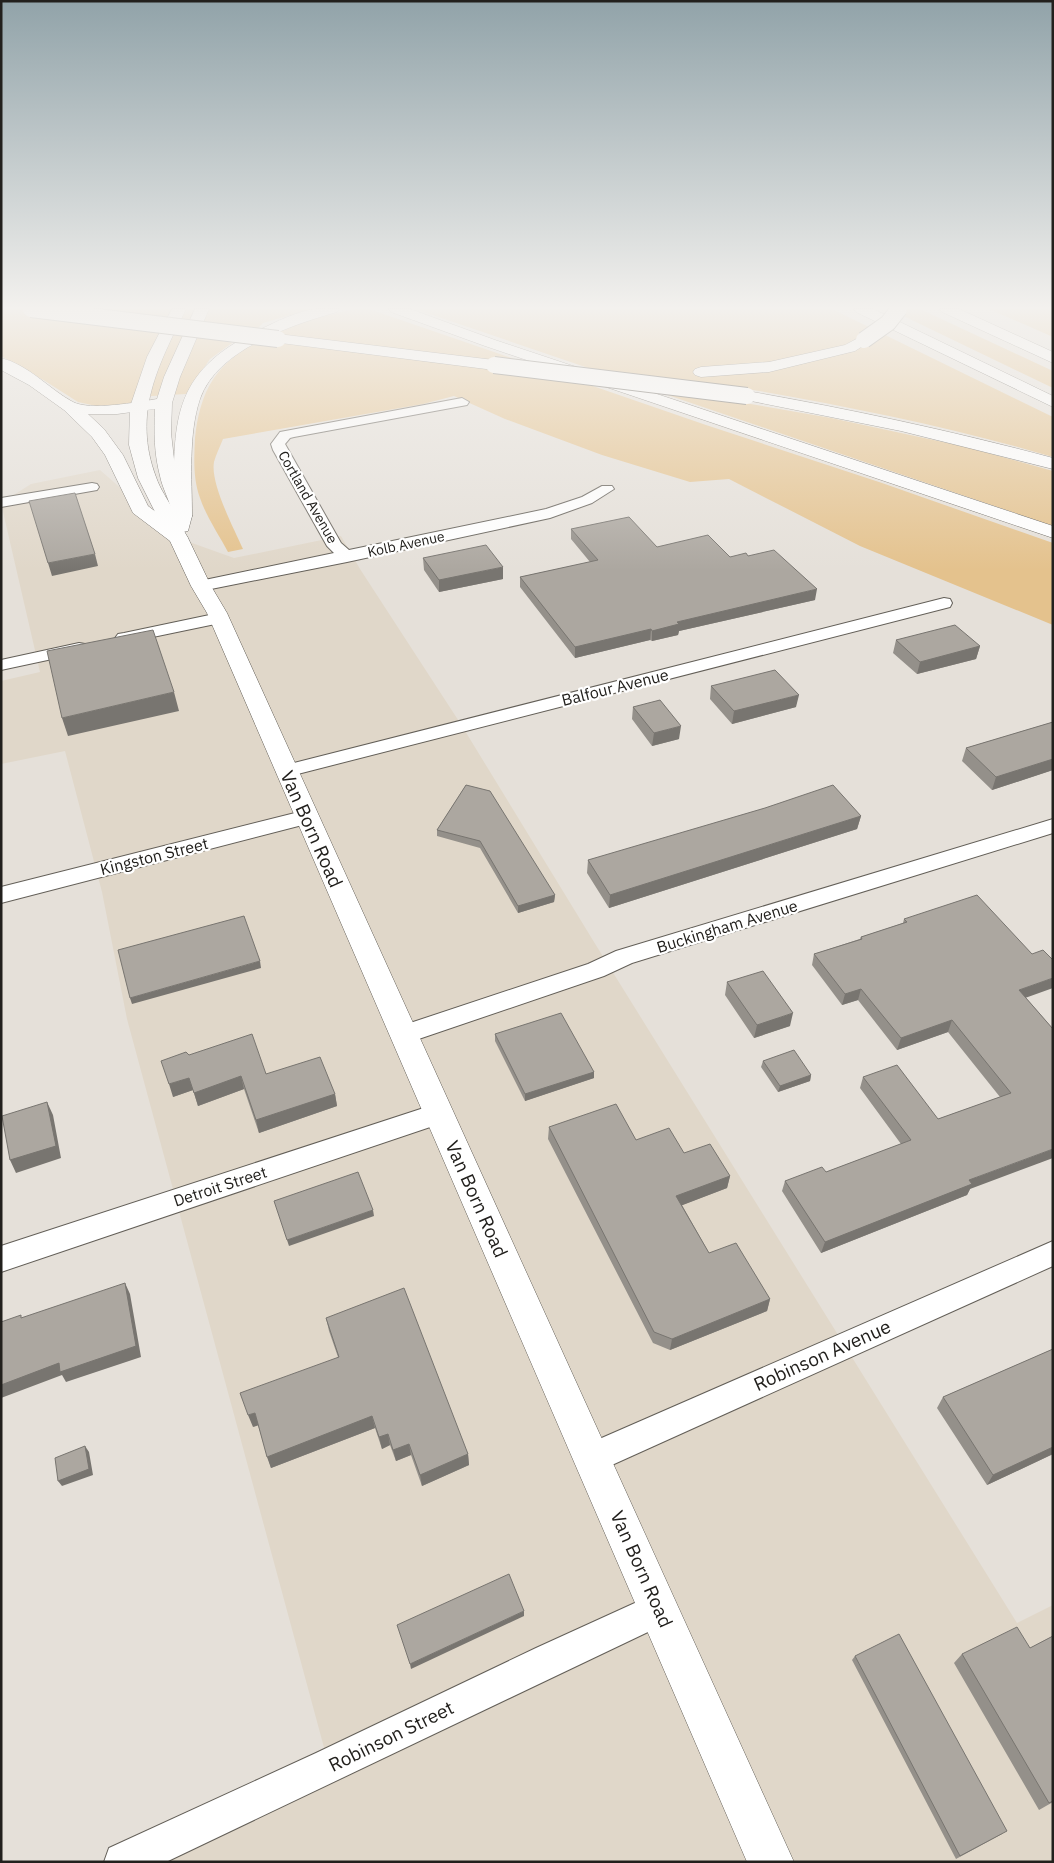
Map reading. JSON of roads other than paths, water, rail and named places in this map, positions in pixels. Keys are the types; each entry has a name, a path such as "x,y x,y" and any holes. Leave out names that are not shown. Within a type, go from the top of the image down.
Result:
{"main road":[{"name":"Van Born Road","path":"54,396 70,407 98,433 114,455 140,509 178,538 219,618 771,1862"},
{"path":"142,396 138,407 138,445 147,478 178,538"},
{"path":"166,396 162,433 165,459 169,478 183,516"},
{"path":"178,538 183,516 185,430 193,396"},
{"path":"650,396 1053,532"},
{"path":"747,396 888,422 1053,464"},
{"path":"1040,396 1053,402"},
{"path":"70,407 92,411 164,403"}],"street":[{"name":"Cortland Avenue","path":"347,557 334,546 280,450 278,444 280,439 294,433 462,402"},
{"path":"1,503 92,487"},
{"name":"Kolb Avenue","path":"201,586 550,514 587,500 607,489"},
{"name":"Balfour Avenue","path":"286,770 944,603"},
{"path":"1,665 219,618"},
{"name":"Kingston Street","path":"1,895 307,817"},
{"name":"Buckingham Avenue","path":"404,1035 596,970 624,957 1053,826"},
{"name":"Detroit Street","path":"1,1259 439,1114"},
{"name":"Robinson Avenue","path":"592,1458 1053,1253"},
{"name":"Robinson Street","path":"123,1862 329,1766 548,1660 660,1609"}]}
